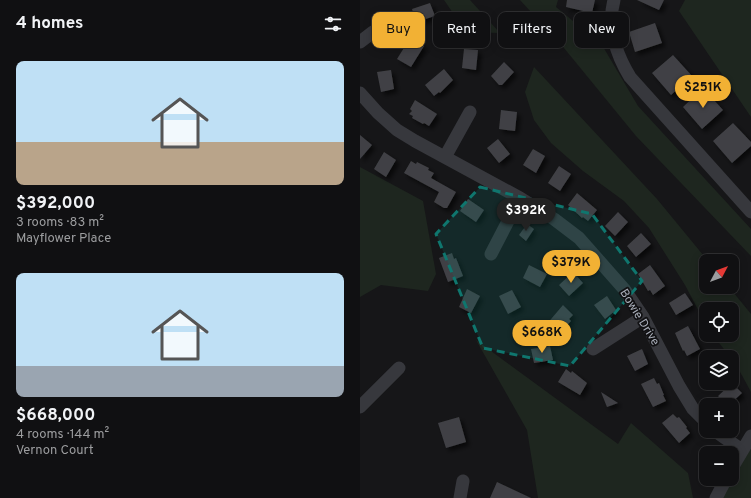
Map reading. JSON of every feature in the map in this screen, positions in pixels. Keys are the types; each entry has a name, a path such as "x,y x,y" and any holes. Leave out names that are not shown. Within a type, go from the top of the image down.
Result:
{"street":[{"path":"614,0 612,19 615,42 618,54 630,77 751,212"},
{"path":"360,42 372,33"},
{"name":"Bowie Drive","path":"360,93 378,113 397,130 520,198 554,219 579,238 624,289 644,317 679,386 699,414"},
{"path":"445,157 470,112"},
{"path":"491,254 520,198"},
{"path":"593,349 644,317"},
{"path":"360,407 399,368"},
{"path":"739,455 751,436"},
{"path":"725,438 742,450"},
{"path":"460,498 463,481"},
{"path":"716,498 722,486"}],"highlighted area":[{"path":"480,187 592,214 642,281 570,366 483,348 436,234"}],"shaded area":[{"path":"444,0 470,0 481,12 452,12"},
{"path":"520,0 558,0 556,7 562,12 531,12"},
{"path":"685,0 751,0 751,117 679,11"},
{"path":"566,15 574,22 574,48 604,48 638,106 751,229 751,256 636,136 564,48 566,48"},
{"path":"490,22 498,31 498,33 490,33"},
{"path":"534,67 657,199 702,254 699,254 699,294 735,294 751,314 751,392 739,370 739,350 725,350 718,342 739,342 739,302 699,302 699,312 685,285 649,228 624,201 583,171 551,143 534,120 525,92"},
{"path":"360,167 423,201 436,274 428,291 381,285 360,297"},
{"path":"476,340 618,444 631,423 688,473 693,498 538,498 527,430"},
{"path":"751,448 751,498 716,498 726,486 739,486 739,465"}],"building":[{"path":"567,0 595,0 592,12 566,7"},
{"path":"637,0 664,0 659,10"},
{"path":"430,3 433,12 433,17 425,19 425,12 413,12 412,9"},
{"path":"655,23 662,43 635,52 629,32"},
{"path":"404,48 423,48 411,67 397,59"},
{"path":"464,49 478,50 476,70 462,68"},
{"path":"673,55 692,76 671,95 652,73"},
{"path":"504,62 514,72 502,85 499,85 491,76"},
{"path":"444,69 453,80 440,93 439,92 434,96 425,85"},
{"path":"391,70 394,89 381,92 377,72"},
{"path":"703,88 723,110 702,129 683,107"},
{"path":"415,100 437,114 429,126 412,118 413,116 409,114 412,111 410,109"},
{"path":"501,110 517,112 515,131 499,129"},
{"path":"733,123 751,142 751,146 732,163 713,141"},
{"path":"360,135 372,145 360,159"},
{"path":"498,139 510,154 499,163 487,148"},
{"path":"533,149 545,156 536,173 523,165"},
{"path":"384,152 396,160 386,177 374,169"},
{"path":"411,161 416,164 417,162 429,168 428,170 434,173 431,178 456,192 447,208 444,208 434,202 439,192 404,173"},
{"path":"559,166 571,174 560,191 548,183"},
{"path":"577,193 597,210 588,221 583,217 582,218 568,205"},
{"path":"468,199 484,210 476,222 460,211"},
{"path":"618,212 628,222 615,236 605,226"},
{"path":"527,224 534,229 526,241 519,235"},
{"path":"641,233 651,244 636,257 627,246"},
{"path":"452,253 454,259 456,258 463,276 448,282 439,258"},
{"path":"529,265 547,274 540,287 523,278"},
{"path":"650,265 665,286 653,295 650,290 648,291 638,274"},
{"path":"573,272 583,283 569,296 559,285"},
{"path":"467,289 480,296 471,313 459,307"},
{"path":"512,290 521,307 508,314 499,296"},
{"path":"685,293 693,305 676,315 669,303"},
{"path":"607,296 616,310 605,319 594,305"},
{"path":"563,305 573,315 569,319 571,321 558,335 546,325"},
{"path":"688,326 700,349 687,356 684,350 683,351 675,333"},
{"path":"550,346 553,360 534,363 531,349"},
{"path":"642,349 648,364 635,371 627,356"},
{"path":"566,369 571,373 572,371 587,383 580,395 558,382"},
{"path":"654,378 657,384 659,383 666,401 653,407 641,384"},
{"path":"724,390 739,390 742,393 737,398 720,398 718,396"},
{"path":"601,392 618,403 607,407"},
{"path":"673,414 677,418 679,417 690,433 679,443 662,423"},
{"path":"459,417 466,442 446,448 438,423"},
{"path":"497,482 531,498 490,498"}]}
